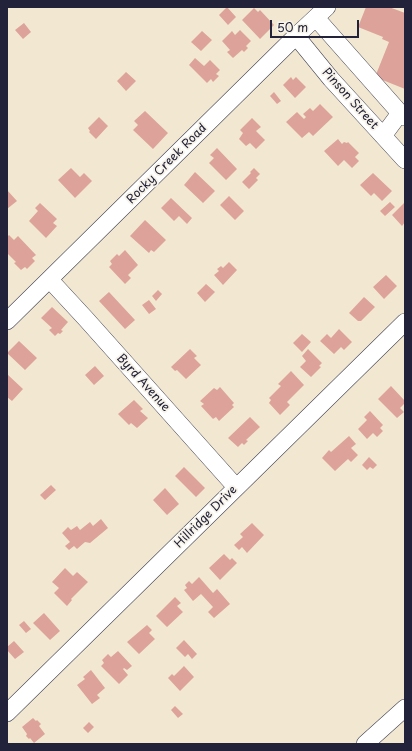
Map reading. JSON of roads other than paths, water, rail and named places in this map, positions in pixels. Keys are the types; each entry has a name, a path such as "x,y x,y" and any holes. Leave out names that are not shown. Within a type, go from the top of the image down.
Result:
{"street":[{"name":"Rocky Creek Road","path":"7,321 322,12"},
{"path":"322,12 402,115 383,136"},
{"name":"Pinson Street","path":"296,36 331,79 405,160"},
{"name":"Byrd Avenue","path":"50,280 236,487"},
{"name":"Hillridge Drive","path":"7,713 405,322"},
{"path":"365,744 405,708"}]}
